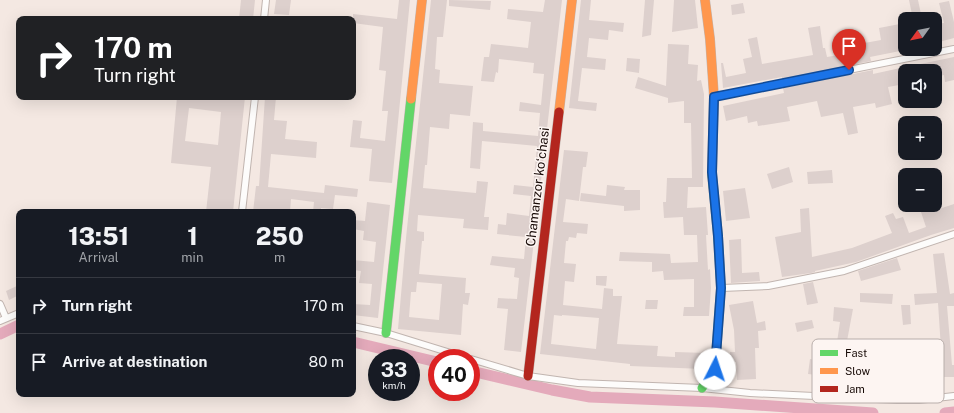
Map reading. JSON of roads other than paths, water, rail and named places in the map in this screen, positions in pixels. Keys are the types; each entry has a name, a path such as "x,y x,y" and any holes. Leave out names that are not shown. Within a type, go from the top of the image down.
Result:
{"street":[{"path":"386,333 422,0"},
{"name":"Chamanzor koʻchasi","path":"528,376 572,0"},
{"path":"702,388 715,369 721,288 712,172 714,97 710,39 705,0"}],"lane":[{"path":"264,16 266,0"},
{"path":"714,97 954,48"},
{"path":"242,209 255,100"},
{"path":"721,288 768,286 844,271 954,234"},
{"path":"0,304 6,318"},
{"path":"0,321 16,314"},
{"path":"356,327 386,333 438,349"},
{"path":"480,362 528,376 578,382 702,388 750,393 812,396"},
{"path":"944,397 954,396"}],"waterway":[{"path":"0,334 16,326"},
{"path":"356,343 428,360"},
{"path":"480,373 552,390 590,397 715,402 873,413"},
{"path":"945,413 954,412"}]}
